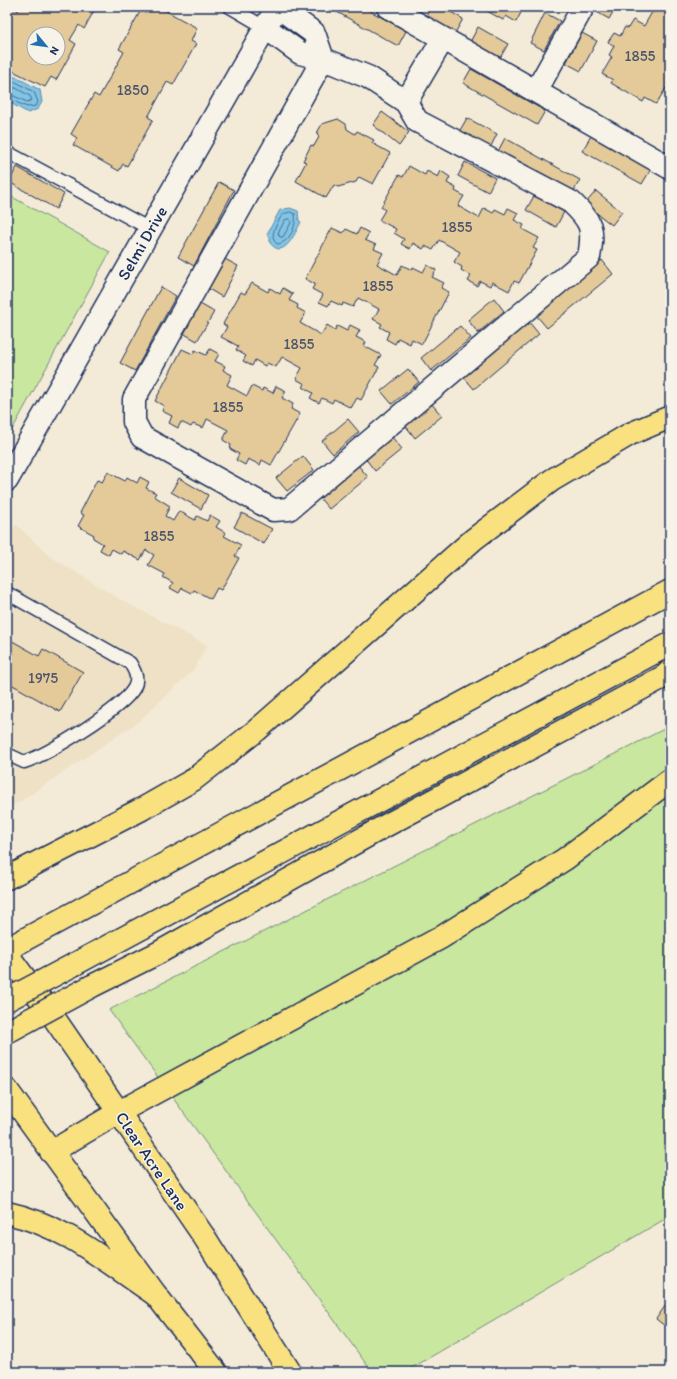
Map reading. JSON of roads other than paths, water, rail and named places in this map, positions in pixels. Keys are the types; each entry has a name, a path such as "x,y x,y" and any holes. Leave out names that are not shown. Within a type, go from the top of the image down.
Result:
{"main road":[{"path":"7,878 142,809 193,780 257,730 474,539 552,480 630,434 670,417"},
{"path":"7,948 670,591"},
{"path":"7,1000 670,644"},
{"path":"7,1032 90,987 158,953 385,826 665,676 670,671"},
{"path":"51,1152 119,1112 442,937 565,859 670,780"},
{"name":"Clear Acre Lane","path":"7,954 119,1112 233,1280 290,1372"},
{"path":"7,1090 156,1295 216,1372"},
{"path":"7,1213 29,1218 54,1228 79,1241 117,1270 156,1295"}],"street":[{"name":"Selmi Drive","path":"7,480 278,7"},
{"path":"266,28 300,53 323,59 368,77 406,102 417,121 571,202 587,218 592,237 589,257 289,509 273,510 142,437 134,422 134,399 323,59 314,33 278,7"},
{"path":"388,7 670,168"},
{"path":"536,92 583,7"},
{"path":"406,102 444,39"}],"lane":[{"path":"230,7 266,28"},
{"path":"7,152 150,229"},
{"path":"7,593 130,663 135,671 137,680 134,689 114,710 43,754 24,762 7,754"}],"water":[{"path":"16,77 40,90 42,102 38,109 28,113 7,101 7,80"},
{"path":"290,208 298,211 299,221 301,222 292,238 284,247 280,249 275,248 270,243 270,238 267,234 280,210"}]}
